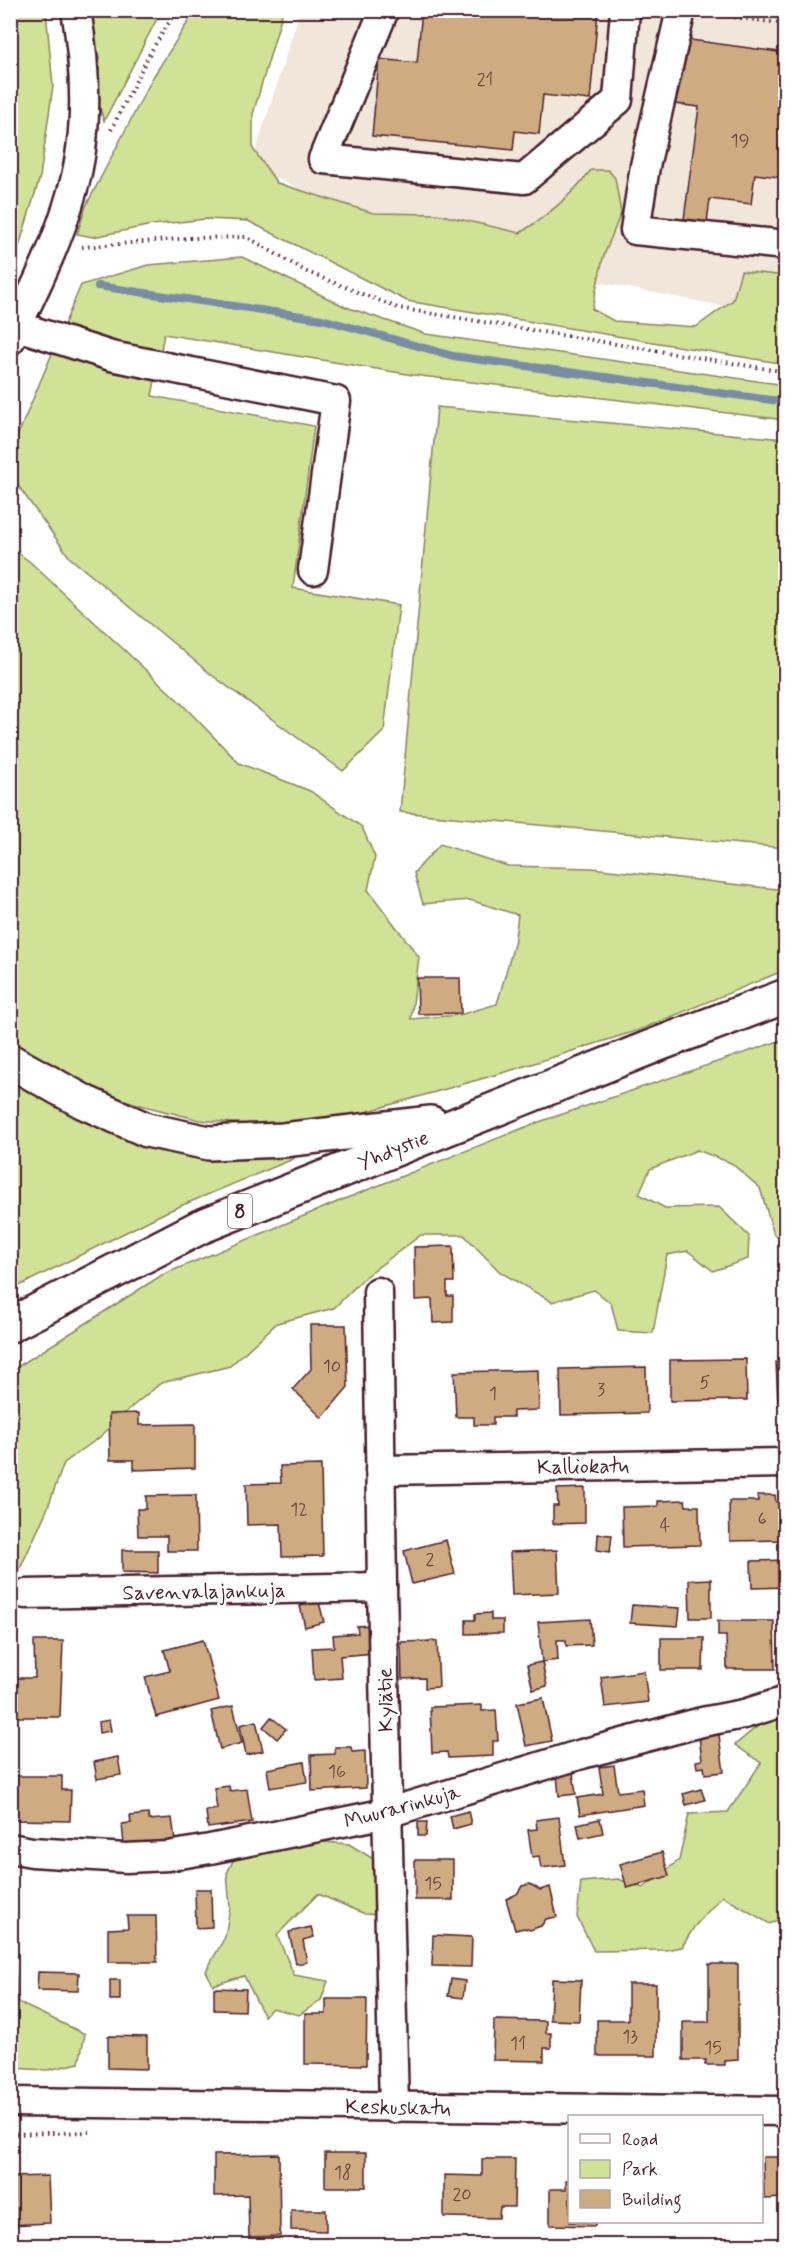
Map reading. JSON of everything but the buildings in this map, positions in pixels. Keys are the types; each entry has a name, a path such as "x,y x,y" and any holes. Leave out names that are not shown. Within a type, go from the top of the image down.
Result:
{"highway":[{"name":"Yhdystie","path":"10,1325 200,1227 656,1045 786,996"},
{"path":"10,1061 84,1102 147,1130 209,1143 283,1140 478,1117"}],"street":[{"path":"76,10 83,50 82,138 73,191 51,249 14,333 111,356 336,401 312,570"},
{"path":"384,10 323,159 524,179 618,100 626,10"},
{"path":"681,10 645,166 635,230 786,245"},
{"name":"Kylätie","path":"378,1292 394,2108"},
{"name":"Kalliokatu","path":"380,1470 786,1463"},
{"name":"Savenvalajankuja","path":"25,1594 382,1587"},
{"name":"Muurarinkuja","path":"10,1848 32,1852 126,1858 168,1856 387,1813 582,1754 702,1722 744,1714 786,1701"},
{"name":"Keskuskatu","path":"10,2102 786,2111"}],"path":[{"path":"111,131 151,51 177,10"},
{"path":"718,10 733,17 786,24"},
{"path":"51,249 192,238 247,237 307,272 399,308 786,372"}],"shaded area":[{"path":"300,11 785,11 785,318 431,250 251,166"}],"green space":[{"path":"11,10 46,11 53,86 40,177 11,268"},
{"path":"88,11 161,11 104,121 99,105 99,57"},
{"path":"195,11 283,11 253,114 253,149 277,183 373,213 437,214 520,233 558,205 591,170 608,170 615,178 621,213 603,258 592,309 614,321 696,327 733,300 741,271 785,276 785,364 407,301 248,221 206,219 152,225 93,237 77,234 86,206 153,77"},
{"path":"242,257 346,307 426,334 785,385 785,420 413,375 164,334 152,396 314,426 293,588 399,605 384,731 343,771 213,676 70,558 19,487 11,470 11,451 81,285 148,265"},
{"path":"437,407 785,439 785,848 400,812"},
{"path":"11,548 29,561 180,702 239,763 310,791 362,827 375,857 368,890 419,957 411,1019 459,1015 497,1004 514,944 518,915 470,900 423,904 414,873 440,844 508,866 592,868 785,890 785,970 639,1030 509,1071 351,1116 269,1126 200,1120 140,1105 86,1087 11,1041"},
{"path":"785,1039 785,1239 774,1235 760,1188 731,1163 697,1150 650,1169 639,1194 665,1208 719,1207 749,1236 748,1259 713,1271 688,1251 667,1255 653,1333 618,1331 611,1303 594,1290 552,1302 500,1272 464,1235 421,1235 366,1276 334,1308 277,1323 230,1366 161,1383 100,1437 64,1463 46,1512 18,1573 11,1598 11,1371 162,1275 536,1123"},
{"path":"10,1073 38,1094 301,1152 293,1159 166,1212 11,1290"},
{"path":"785,1718 785,1916 770,1924 722,1896 694,1927 682,1947 665,1950 594,1951 577,1917 581,1882 618,1879 643,1888 679,1860 689,1814 728,1812 761,1763 735,1745 760,1724"},
{"path":"324,1842 349,1844 375,1860 378,1915 365,1914 318,1894 277,1935 294,1975 328,1981 321,2000 299,2015 272,2008 264,2016 244,1976 213,1985 206,1971 225,1937 230,1907 227,1873 234,1859"},
{"path":"11,1963 15,1964 17,2002 85,2034 79,2063 48,2070 11,2068"}],"waterway":[{"path":"98,286 322,319 453,356 786,402"}]}
